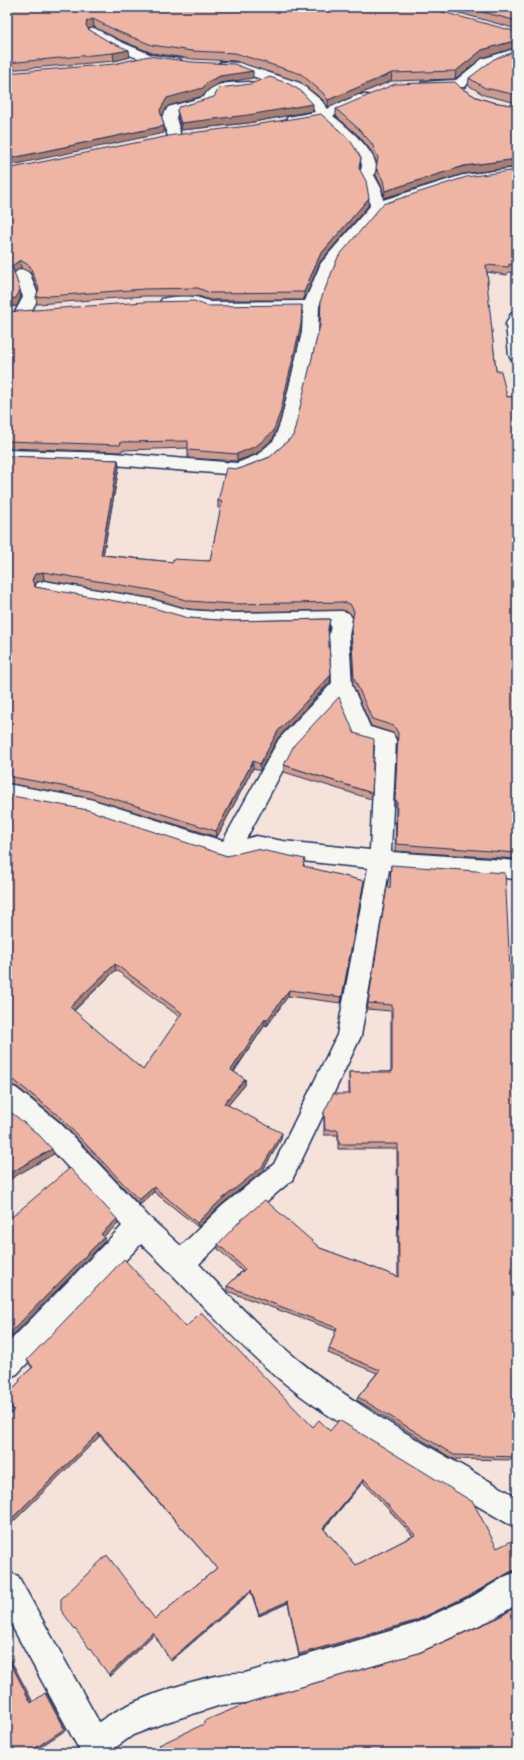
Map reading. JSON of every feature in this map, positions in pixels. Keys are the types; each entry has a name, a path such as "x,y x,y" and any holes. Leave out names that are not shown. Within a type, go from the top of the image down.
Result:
{"street":[{"path":"94,32 114,44 149,58 185,63"},
{"path":"415,86 459,84 487,62 517,52"},
{"path":"128,63 149,58"},
{"path":"213,65 235,66 295,86 317,104 324,115 342,130 363,153 369,166 367,175 374,188 378,207"},
{"path":"174,137 169,117 172,110 209,100 213,92 220,88 250,86 269,78"},
{"path":"459,84 464,91 469,94"},
{"path":"278,123 324,115 379,92"},
{"path":"159,140 189,135"},
{"path":"7,456 113,459 239,469 263,459 282,443 289,421 310,332 311,306 329,263 378,207 416,193 463,179 517,172"},
{"path":"7,313 31,311 31,297 22,274"},
{"path":"152,303 198,302 207,307 311,306"},
{"path":"517,317 514,324 517,355"},
{"path":"44,588 151,606 189,617 233,620 342,618 339,636 342,684 362,733 386,740 380,860 349,1036 283,1172 231,1215 181,1264"},
{"path":"228,852 286,745 342,684"},
{"path":"7,792 90,808 228,852 256,845 283,850 380,860 517,870"},
{"path":"7,1096 52,1131 140,1226 181,1264 226,1312 286,1368 333,1402 398,1443 517,1511"},
{"path":"7,1364 140,1226"},
{"path":"7,1587 96,1748 122,1724 164,1707 221,1690 245,1688 318,1668 416,1638 484,1607 517,1587"}],"building":[{"path":"7,7 424,7 517,32 517,40 482,50 456,71 392,73 328,100 323,93 301,74 235,53 192,51 152,45 119,32 93,19 87,21 86,25 88,29 108,41 129,50 113,53 7,63"},
{"path":"464,7 517,7 517,21"},
{"path":"517,51 517,95 485,88 469,78 494,59"},
{"path":"149,56 192,62 234,64 253,71 220,76 207,82 203,88 167,98 160,110 164,126 7,159 7,73 114,64"},
{"path":"270,77 289,84 301,91 313,104 248,115 181,123 177,110 179,107 214,97 219,88 250,84"},
{"path":"455,82 461,88 476,97 492,102 517,106 517,159 464,166 385,191 383,180 376,168 378,158 372,144 360,130 336,109 395,84"},
{"path":"321,114 350,140 361,158 359,168 366,181 369,198 320,255 304,292 210,293 198,288 144,289 36,297 39,289 30,266 20,260 12,266 20,290 16,298 7,299 7,169 174,135 248,126"},
{"path":"517,170 517,266 509,264 509,267 486,265 496,371 501,371 507,397 517,396 517,853 396,844 397,801 395,800 398,733 394,726 372,719 354,678 351,629 354,611 350,604 342,602 233,604 189,601 151,590 43,572 35,574 32,580 35,587 150,607 188,618 233,621 330,619 328,629 331,675 278,731 260,764 253,761 216,831 89,791 7,776 7,456 118,460 101,555 173,562 173,559 210,561 222,501 218,501 226,468 239,469 270,457 293,436 320,325 321,299 338,257 383,204 466,177"},
{"path":"194,301 207,306 302,305 301,324 280,413 273,432 256,446 237,454 188,450 188,441 121,442 120,445 7,441 7,312 144,302"},
{"path":"339,697 354,733 374,739 372,793 284,765 294,745"},
{"path":"7,795 88,810 227,856 256,849 305,859 303,866 364,881 342,997 289,990 267,1020 265,1019 231,1070 245,1079 224,1103 282,1133 262,1167 221,1200 197,1223 154,1187 139,1200 60,1117 15,1081 7,1079","holes":["115,964 182,1013 143,1070 70,1007"]},
{"path":"391,865 505,873 511,988 517,988 517,1457 454,1455 358,1397 380,1370 329,1349 337,1328 227,1286 245,1269 218,1244 241,1220 265,1200 320,1248 399,1277 398,1144 339,1144 338,1130 325,1130 324,1112 333,1094 350,1094 349,1072 392,1072 392,1005 368,1003 387,887 390,888"},
{"path":"7,1109 39,1135 52,1149 7,1175"},
{"path":"70,1168 117,1219 101,1234 104,1237 7,1336 7,1221"},
{"path":"124,1259 186,1327 201,1312 313,1427 319,1420 330,1431 339,1420 473,1502 497,1548 516,1539 517,1569 474,1593 415,1621 299,1654 288,1601 259,1614 251,1590 170,1660 153,1632 109,1675 61,1610 61,1599 107,1555 155,1619 217,1568 99,1433 7,1523 7,1417 14,1410 7,1402 7,1395 20,1381 19,1379 33,1367 27,1360","holes":["364,1479 415,1535 356,1565 323,1528"]},
{"path":"517,1606 517,1753 165,1753 159,1745 204,1724 204,1721 250,1702 419,1653 498,1618"},
{"path":"7,1656 31,1703 45,1693 64,1729 28,1753 7,1753"}]}
